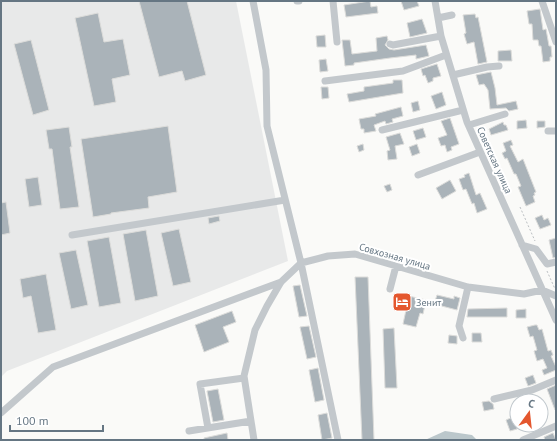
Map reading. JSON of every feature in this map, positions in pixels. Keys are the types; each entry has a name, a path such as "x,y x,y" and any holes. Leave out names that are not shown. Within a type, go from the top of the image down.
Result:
{"street":[{"path":"253,1 266,70 267,126 301,263 338,440"},
{"path":"333,1 337,42"},
{"name":"Советская улица","path":"435,1 446,55 468,125 556,320"},
{"path":"542,1 556,42"},
{"path":"438,18 452,16"},
{"path":"390,44 393,45 441,36"},
{"path":"325,81 403,70 446,55"},
{"path":"453,75 499,66"},
{"path":"382,130 464,110"},
{"path":"468,125 505,114"},
{"path":"418,175 480,152"},
{"path":"72,235 285,200"},
{"path":"522,245 536,249 547,264 556,262"},
{"name":"Совхозная улица","path":"254,440 244,378 256,330 267,306 281,282 301,263 328,256 355,254 468,287 524,294 540,287"},
{"path":"390,290 396,266"},
{"path":"1,413 53,367 281,282"},
{"path":"463,338 459,326 468,287"},
{"path":"540,287 556,296"},
{"path":"208,428 200,384 244,378"},
{"path":"494,399 532,390 556,380"},
{"path":"189,431 251,421"},
{"path":"523,440 556,426"}],"path":[{"path":"520,207 535,242"},
{"path":"547,270 553,284"}],"shaded area":[{"path":"1,1 236,1 288,261 7,371 1,377"},
{"path":"445,431 472,435 477,440 425,440"}],"building":[{"path":"139,1 187,1 206,75 185,81 182,71 159,77"},
{"path":"370,1 371,7 377,6 378,13 346,17 344,5"},
{"path":"401,1 417,1 419,6 404,10"},
{"path":"540,9 543,30 546,29 549,46 551,46 552,57 550,57 550,61 543,62 541,46 539,46 538,40 533,40 532,24 529,24 527,11"},
{"path":"98,13 104,42 123,39 130,75 112,79 116,102 94,106 75,18"},
{"path":"475,14 476,18 478,17 487,62 478,64 474,42 467,44 464,34 466,33 463,15"},
{"path":"422,19 427,33 410,37 407,23"},
{"path":"325,35 326,47 317,47 316,36"},
{"path":"387,36 388,40 385,45 389,49 394,50 426,45 429,56 416,59 416,55 390,58 354,63 354,65 345,66 342,40 350,40 352,54 377,51 376,38"},
{"path":"31,40 49,110 33,115 14,44"},
{"path":"511,50 512,61 498,61 498,51"},
{"path":"326,59 328,71 320,72 319,60"},
{"path":"437,64 441,76 433,78 433,81 428,83 425,75 423,76 421,69"},
{"path":"491,72 497,105 516,101 518,109 509,111 506,108 490,109 488,90 484,84 479,85 476,75"},
{"path":"393,80 402,80 403,93 349,102 347,94 364,91 364,87 393,83"},
{"path":"321,87 328,87 329,98 322,99"},
{"path":"442,92 446,105 436,109 431,96"},
{"path":"418,101 420,110 413,112 411,103"},
{"path":"401,107 403,116 392,119 393,122 386,124 385,121 374,125 376,131 364,133 364,129 361,129 359,119 376,116 375,114"},
{"path":"450,118 459,144 451,147 452,150 447,152 445,145 441,146 438,138 447,135 441,121"},
{"path":"526,120 527,128 517,129 517,121"},
{"path":"537,121 545,121 545,127 537,128"},
{"path":"503,122 508,130 491,135 489,129"},
{"path":"168,126 177,192 148,197 149,208 93,217 81,139"},
{"path":"69,127 72,147 70,147 79,207 60,209 52,149 49,149 46,130"},
{"path":"423,128 426,137 416,140 413,131"},
{"path":"400,133 404,144 395,146 397,159 388,160 387,151 390,150 386,137"},
{"path":"511,140 513,145 510,146 518,162 523,159 536,192 533,196 535,202 526,206 518,187 521,186 516,174 514,174 507,158 505,159 502,153 506,151 503,143"},
{"path":"363,144 364,150 359,152 357,146"},
{"path":"417,144 420,153 412,156 409,147"},
{"path":"469,173 476,195 480,193 487,209 477,213 474,203 472,204 466,189 463,190 459,179 465,177 464,175"},
{"path":"38,177 42,205 29,207 25,179"},
{"path":"450,180 456,191 442,199 436,188"},
{"path":"390,184 392,190 387,192 384,186"},
{"path":"6,202 10,233 1,235 1,203"},
{"path":"542,215 544,220 548,218 551,225 540,229 535,218"},
{"path":"219,216 220,221 209,224 208,218"},
{"path":"179,229 191,282 173,286 161,233"},
{"path":"146,230 158,296 135,301 123,234"},
{"path":"109,237 121,303 99,307 87,241"},
{"path":"556,238 556,257 553,258 549,240"},
{"path":"76,250 88,305 71,309 59,253"},
{"path":"46,274 56,330 38,333 31,296 23,298 20,279"},
{"path":"355,277 368,277 374,440 362,440"},
{"path":"300,285 307,316 299,317 293,286"},
{"path":"400,294 426,300 423,314 420,313 416,327 403,324 406,310 396,308"},
{"path":"437,295 454,299 454,296 460,298 457,310 434,304"},
{"path":"507,308 507,317 467,317 468,309"},
{"path":"526,309 526,318 516,318 516,310"},
{"path":"232,311 236,322 223,327 229,342 204,352 195,325"},
{"path":"537,325 539,330 542,329 548,351 551,350 553,355 551,356 556,367 556,370 544,375 542,370 547,368 543,359 537,361 534,351 537,350 533,336 530,337 527,327"},
{"path":"309,326 316,357 307,359 300,327"},
{"path":"394,328 397,388 385,388 383,329"},
{"path":"472,333 481,333 482,342 472,342"},
{"path":"449,335 457,336 457,344 448,343"},
{"path":"318,368 324,400 315,402 309,370"},
{"path":"533,375 536,383 528,386 525,378"},
{"path":"556,385 556,410 555,410 547,389"},
{"path":"218,389 224,420 213,422 207,391"},
{"path":"489,401 493,404 494,409 484,411 482,402"},
{"path":"327,413 332,438 322,440 318,415"},
{"path":"509,419 509,428 506,420"},
{"path":"227,433 228,440 204,440 204,438"},
{"path":"553,433 556,440 545,440 544,437"}],"place":[{"name":"Зенит","path":"402,302"}]}
